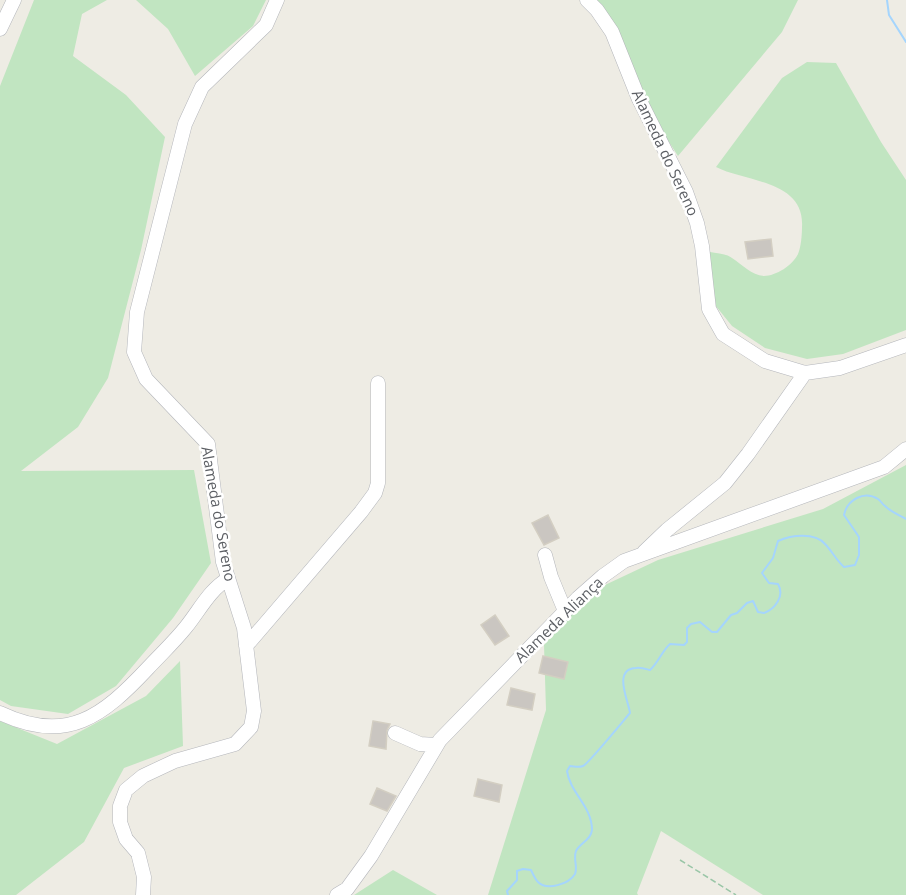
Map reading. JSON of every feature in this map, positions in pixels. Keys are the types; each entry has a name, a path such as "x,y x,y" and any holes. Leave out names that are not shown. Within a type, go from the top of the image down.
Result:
{"street":[{"path":"0,29 14,0"},
{"name":"Alameda do Sereno","path":"143,895 144,877 138,853 126,839 120,822 120,806 126,790 143,776 175,761 235,744 251,727 254,711 244,628 223,562 208,444 146,379 134,352 137,312 185,124 202,87 266,25 278,0"},
{"name":"Alameda do Sereno","path":"586,0 597,10 612,32 638,97 686,192 697,223 709,309 723,334 765,360 805,373 840,368 906,345"},
{"path":"640,555 724,483 748,454 805,373"},
{"path":"246,646 375,493 378,483 378,383"},
{"name":"Alameda Aliança","path":"337,895 346,889 379,844 436,745 565,611 609,572 624,561 884,467 906,449"},
{"path":"545,555 565,611"},
{"path":"0,712 27,723 50,727 69,725 91,718 124,694 178,637 218,585 228,579"},
{"path":"395,733 420,744 436,745"}],"path":[{"path":"680,860 736,895"}],"green space":[{"path":"34,0 107,0 82,14 73,56 126,95 165,137 141,250 108,378 78,427 21,471 194,470 211,563 173,618 116,686 68,714 11,706 0,700 0,86"},
{"path":"136,0 266,0 253,26 195,76 168,29"},
{"path":"591,0 798,0 782,32 678,156 660,128"},
{"path":"807,62 836,63 881,142 906,180 906,330 843,354 807,359 765,348 732,326 715,305 709,271 710,252 732,258 751,272 764,276 784,269 798,254 802,227 800,212 794,200 784,191 771,185 716,167 782,78"},
{"path":"906,465 906,895 763,895 661,831 638,895 488,895 546,710 544,645 588,593 658,560 823,509"},
{"path":"180,661 183,746 124,768 84,842 16,895 0,895 0,721 57,744 146,696"},
{"path":"393,870 437,895 354,895"}],"building":[{"path":"771,239 773,256 748,259 745,242"},
{"path":"548,515 559,538 544,545 532,523"},
{"path":"495,615 509,636 495,645 481,625"},
{"path":"543,656 568,662 564,679 539,673"},
{"path":"511,688 535,694 532,710 507,705"},
{"path":"373,721 390,724 387,730 386,749 369,746"},
{"path":"478,779 502,785 499,802 474,796"},
{"path":"377,788 396,796 387,811 370,804"}],"waterway":[{"path":"887,0 889,15 906,42"},
{"path":"508,895 507,891 517,880 517,871 523,869 531,870 538,882 547,886 568,881 575,874 576,851 590,836 592,830 589,814 572,786 567,771 570,766 583,766 630,713 623,680 629,670 640,668 650,670 670,644 684,645 687,642 687,628 691,624 700,622 712,632 717,632 731,615 737,613 747,603 753,601 758,612 764,613 772,608 778,602 780,589 778,584 769,583 762,573 773,558 778,541 796,536 809,536 821,540 844,567 855,565 859,555 859,537 844,515 852,501 862,496 873,496 906,519"}]}
